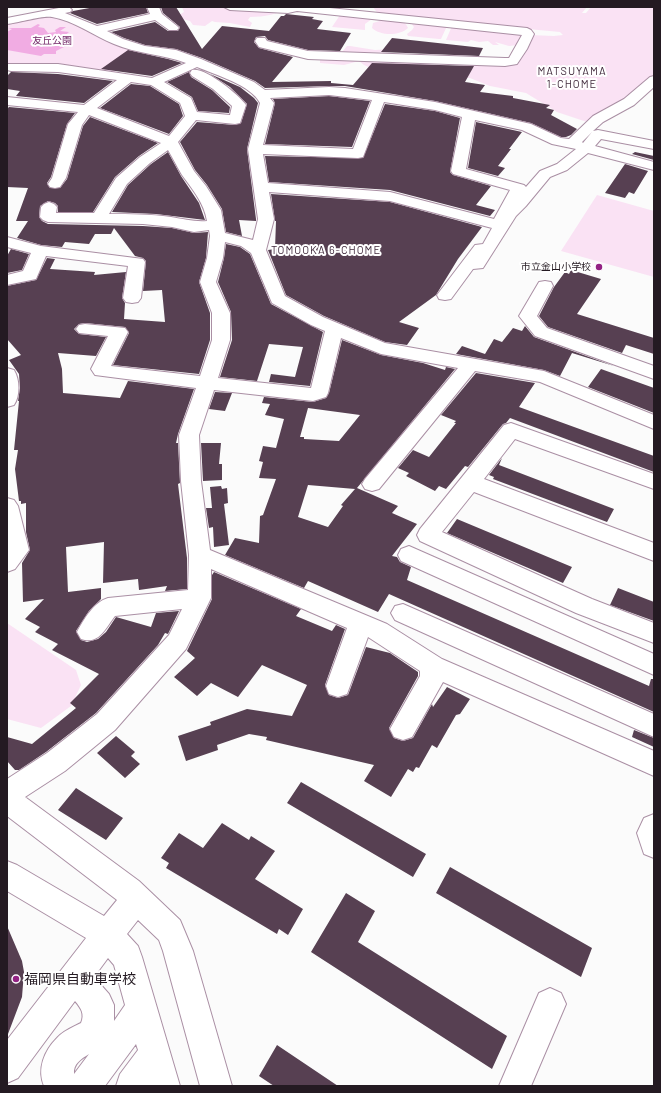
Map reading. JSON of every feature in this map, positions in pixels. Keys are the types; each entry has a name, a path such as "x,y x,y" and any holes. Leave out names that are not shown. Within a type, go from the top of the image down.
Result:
{"street":[{"path":"230,7 288,10 301,8 373,12 527,32 528,34 513,61 505,62 308,55 263,44 263,38"},
{"path":"7,21 74,8"},
{"path":"96,30 155,11 173,28"},
{"path":"53,13 96,30 119,42 144,49 172,53 197,62 249,85 262,94 267,103 254,149 266,219 258,250"},
{"path":"154,82 197,62"},
{"path":"8,68 58,68 154,82 186,101 192,116"},
{"path":"184,68 202,76 218,86 239,105 235,120 192,116"},
{"path":"55,184 59,178 75,124 87,109 129,78"},
{"path":"580,148 598,119 628,102 654,80"},
{"path":"262,94 329,91 345,92 434,106 526,127 557,141 654,166"},
{"path":"254,149 358,154 379,98"},
{"path":"7,101 87,109 171,142 188,173 199,186 213,210 217,231 215,258 208,282 221,313 221,340 207,384 196,410 189,435 191,481 200,554 199,598 178,642 106,722 56,762 7,794"},
{"path":"445,294 498,225 519,188 458,171 469,114"},
{"path":"477,265 510,213 521,203 545,174 562,167 580,148 613,121 632,115"},
{"path":"98,219 121,181 145,160 171,142 182,131 192,116"},
{"path":"598,134 654,145"},
{"path":"261,187 390,197 498,225"},
{"path":"49,207 48,217 143,219 172,222 217,231 247,243 258,250 278,299 317,321 381,348 544,377 654,422"},
{"path":"7,242 40,251 137,262 132,298"},
{"path":"7,280 30,275 40,251"},
{"path":"545,286 528,316 541,332 654,373"},
{"path":"85,329 119,332 100,368 102,371 207,384 316,395 318,393 334,328"},
{"path":"372,484 471,364"},
{"path":"7,374 9,392 7,401"},
{"path":"654,482 511,430 428,535 584,606 654,633"},
{"path":"470,482 654,552"},
{"path":"7,506 18,550 7,563"},
{"path":"200,554 379,631 433,666 654,764"},
{"path":"409,555 654,665"},
{"path":"89,632 108,606 199,598"},
{"path":"404,613 654,726"},
{"path":"338,686 361,623"},
{"path":"403,729 432,678 433,666"},
{"path":"7,800 136,898 170,930 178,951 216,1086"},
{"path":"654,827 651,833 654,844"},
{"path":"7,874 108,934 127,957 164,1086"},
{"path":"7,1067 71,981 136,898"},
{"path":"62,1086 57,1077 58,1067 62,1057 69,1048 92,1034 98,1024 98,1005 85,989 71,981"},
{"path":"515,1086 550,1004"},
{"path":"85,1086 142,1009"},
{"path":"132,1086 155,1053"}],"green space":[{"path":"182,7 291,7 271,15 250,17 248,20 252,23 250,27 212,21 205,26 193,25 190,21 171,16 179,15 184,12"},
{"path":"373,7 587,7 582,13 586,13 591,7 654,7 654,76 637,91 587,122 557,112 526,93 490,86 470,78 375,70 359,61 344,65 320,63 320,59 342,52 347,46 375,50 393,49 397,51 366,52 356,55 442,66 508,62 516,49 514,48 519,47 518,45 509,46 495,42 499,45 493,45 488,41 479,42 471,40 468,42 446,40 452,26 530,35 563,35 560,32 379,15"},
{"path":"340,15 372,19 365,24 365,30 332,27"},
{"name":"友丘公園","path":"46,17 59,17 160,52 112,73 7,65 7,23"},
{"path":"386,19 402,21 408,28 395,34 385,34 372,28 373,23"},
{"path":"411,23 447,26 441,39 439,39 408,36 407,34 414,27"},
{"path":"597,195 654,211 654,277 561,251"},
{"path":"7,623 76,670 81,685 71,706 41,728 7,719"}],"shaded area":[{"path":"38,24 40,25 38,27 44,28 48,33 56,32 55,30 60,27 66,27 60,31 69,32 61,39 66,46 56,51 56,54 44,54 41,56 7,50 7,32 12,29 8,28 31,28"}],"building":[{"path":"95,7 146,7 148,13 97,24 70,13 73,11"},
{"path":"161,7 176,7 202,49 222,26 269,31 281,16 286,14 314,17 312,19 323,21 317,29 351,33 340,51 308,50 268,40 265,36 256,37 254,42 259,48 293,57 272,82 331,81 331,83 353,85 372,63 474,66 465,82 485,85 480,92 513,96 513,98 550,105 546,108 554,110 551,115 577,129 571,135 561,137 531,123 435,101 345,86 265,88 255,81 202,58 176,49 145,45 111,32 155,22 168,31 178,31 180,27 163,13"},
{"path":"392,38 483,48 479,56 381,52"},
{"path":"128,50 182,63 152,76 101,69"},
{"path":"11,72 58,74 113,81 84,103 16,96 20,91 7,89 7,76"},
{"path":"189,72 191,77 212,90 230,107 229,113 198,111 192,97 167,82"},
{"path":"210,74 240,87 258,103 247,149 256,221 239,220 242,236 226,232 222,209 207,185 195,170 180,142 197,122 235,125 241,123 247,104 230,87"},
{"path":"131,84 150,86 179,104 183,116 169,134 100,108"},
{"path":"329,96 370,101 352,147 265,144 275,103 273,99"},
{"path":"385,104 435,111 460,118 450,172 453,175 491,186 476,205 495,210 490,216 390,190 269,182 265,156 363,158"},
{"path":"9,107 75,113 67,124 51,177 47,183 50,188 60,188 67,179 83,126 90,117 158,143 139,156 115,177 93,212 58,212 58,206 55,203 48,201 40,206 39,217 42,221 48,224 143,226 172,228 194,233 208,232 206,258 199,282 210,313 210,340 199,374 113,365 129,333 125,327 85,323 79,324 74,329 79,334 106,337 96,356 58,353 62,369 63,393 120,398 128,381 194,389 176,443 178,443 180,483 178,484 187,558 187,589 165,591 167,586 139,590 138,579 103,583 104,542 66,547 68,592 101,588 101,599 89,611 76,631 81,640 87,642 98,639 106,632 116,617 151,627 156,613 179,611 168,634 165,633 158,645 96,713 46,752 19,770 15,770 7,761 7,737 32,744 76,708 70,703 99,674 52,650 58,644 35,632 40,627 25,619 44,599 23,602 22,563 30,550 26,532 26,503 21,504 21,501 19,501 15,469 18,450 14,450 20,388 19,374 9,360 21,355 7,339 7,286 36,280 47,258 55,259 50,269 95,272 94,275 126,272 122,298 125,303 124,319 165,322 162,290 143,291 146,261 143,258 135,256 114,228 111,234 95,234 89,244 65,242 62,247 41,245 17,238 28,221 16,221 28,188 7,187 7,109"},
{"path":"476,122 522,132 498,166 505,168 498,176 468,168"},
{"path":"168,152 181,176 199,203 205,220 156,214 112,212 128,185 151,164"},
{"path":"635,152 654,156 654,160 632,154"},
{"path":"625,164 648,171 634,194 629,192 625,198 605,193"},
{"path":"271,194 390,202 482,227 458,259 436,295 399,322 419,328 407,345 385,342 324,316 286,295 268,250 275,249 276,221"},
{"path":"226,244 240,247 250,254 271,304 323,332 310,386 269,382 271,374 295,377 303,347 269,344 257,381 220,377 232,340 231,312 218,282"},
{"path":"11,249 29,254 22,270 7,273 7,256"},
{"path":"571,270 601,279 577,314 654,338 654,354 626,345 622,353 548,327 539,316 554,287 565,272 569,274"},
{"path":"525,326 534,337 614,366 572,353 560,376 544,370 456,354 462,346 485,354 494,339 502,342 513,328 522,331"},
{"path":"342,340 381,355 423,363 445,370 446,367 455,369 357,488 398,506 392,513 417,524 392,556 397,557 400,562 411,567 407,580 649,686 651,679 654,679 654,712 389,594 378,612 308,581 304,588 225,555 235,538 259,543 260,516 263,515 276,479 259,478 263,462 259,461 263,446 276,448 284,419 265,415 270,404 262,403 264,397 313,402 326,398 329,393","holes":["308,408 360,415 339,441 304,439 304,437 300,437","308,485 355,489 341,505 343,506 328,527 298,517"]},
{"path":"601,369 654,388 654,413 588,387"},
{"path":"476,373 535,383 519,407 654,456 654,472 510,418 503,424 468,467 465,466 446,489 439,486 435,491 406,476 409,473 398,468 413,450 429,457 456,423 454,423 456,421 441,415"},
{"path":"215,392 232,393 225,411 209,409"},
{"path":"201,443 221,443 219,464 222,464 222,480 203,481"},
{"path":"502,458 499,465 614,509 607,522 493,479 494,477 489,475"},
{"path":"221,486 222,489 227,488 228,503 224,504 229,545 214,547 213,527 209,528 206,508 212,508 210,487"},
{"path":"457,519 572,567 563,583 447,533"},
{"path":"214,572 301,609 296,616 332,631 336,625 345,629 325,685 329,695 338,698 348,695 366,647 390,653 418,672 418,676 389,728 394,738 403,741 413,738 432,704 433,707 447,687 470,699 460,714 456,715 437,748 432,745 419,768 416,767 413,772 408,769 391,797 364,781 374,765 266,740 267,737 249,734 217,745 218,750 186,761 178,736 211,725 210,722 247,709 292,716 307,685 262,665 238,697 211,683 197,696 174,677 195,658 187,651 212,599 212,575"},
{"path":"618,588 654,602 654,621 610,605"},
{"path":"634,730 654,738 654,747 632,737"},
{"path":"116,736 135,752 131,756 140,764 125,778 97,753"},
{"path":"301,782 426,854 413,877 287,803"},
{"path":"76,788 123,818 106,840 58,810"},
{"path":"222,823 249,840 251,836 275,851 255,879 303,909 288,935 279,929 277,934 166,868 169,863 161,858 179,833 203,848"},
{"path":"450,867 592,948 581,977 436,893"},
{"path":"346,893 375,911 358,942 507,1036 492,1069 311,952"},
{"name":"福岡県自動車学校","path":"7,926 22,961 24,972 22,997 8,1034"},
{"path":"277,1045 338,1086 274,1086 259,1076"}],"place":[{"name":"市立金山小学校","path":"599,267"},
{"name":"福岡県自動車学校","path":"16,979"}],"district":[{"name":"MATSUYAMA 1-CHOME","path":"572,77"},
{"name":"TOMOOKA 6-CHOME","path":"326,250"}]}
